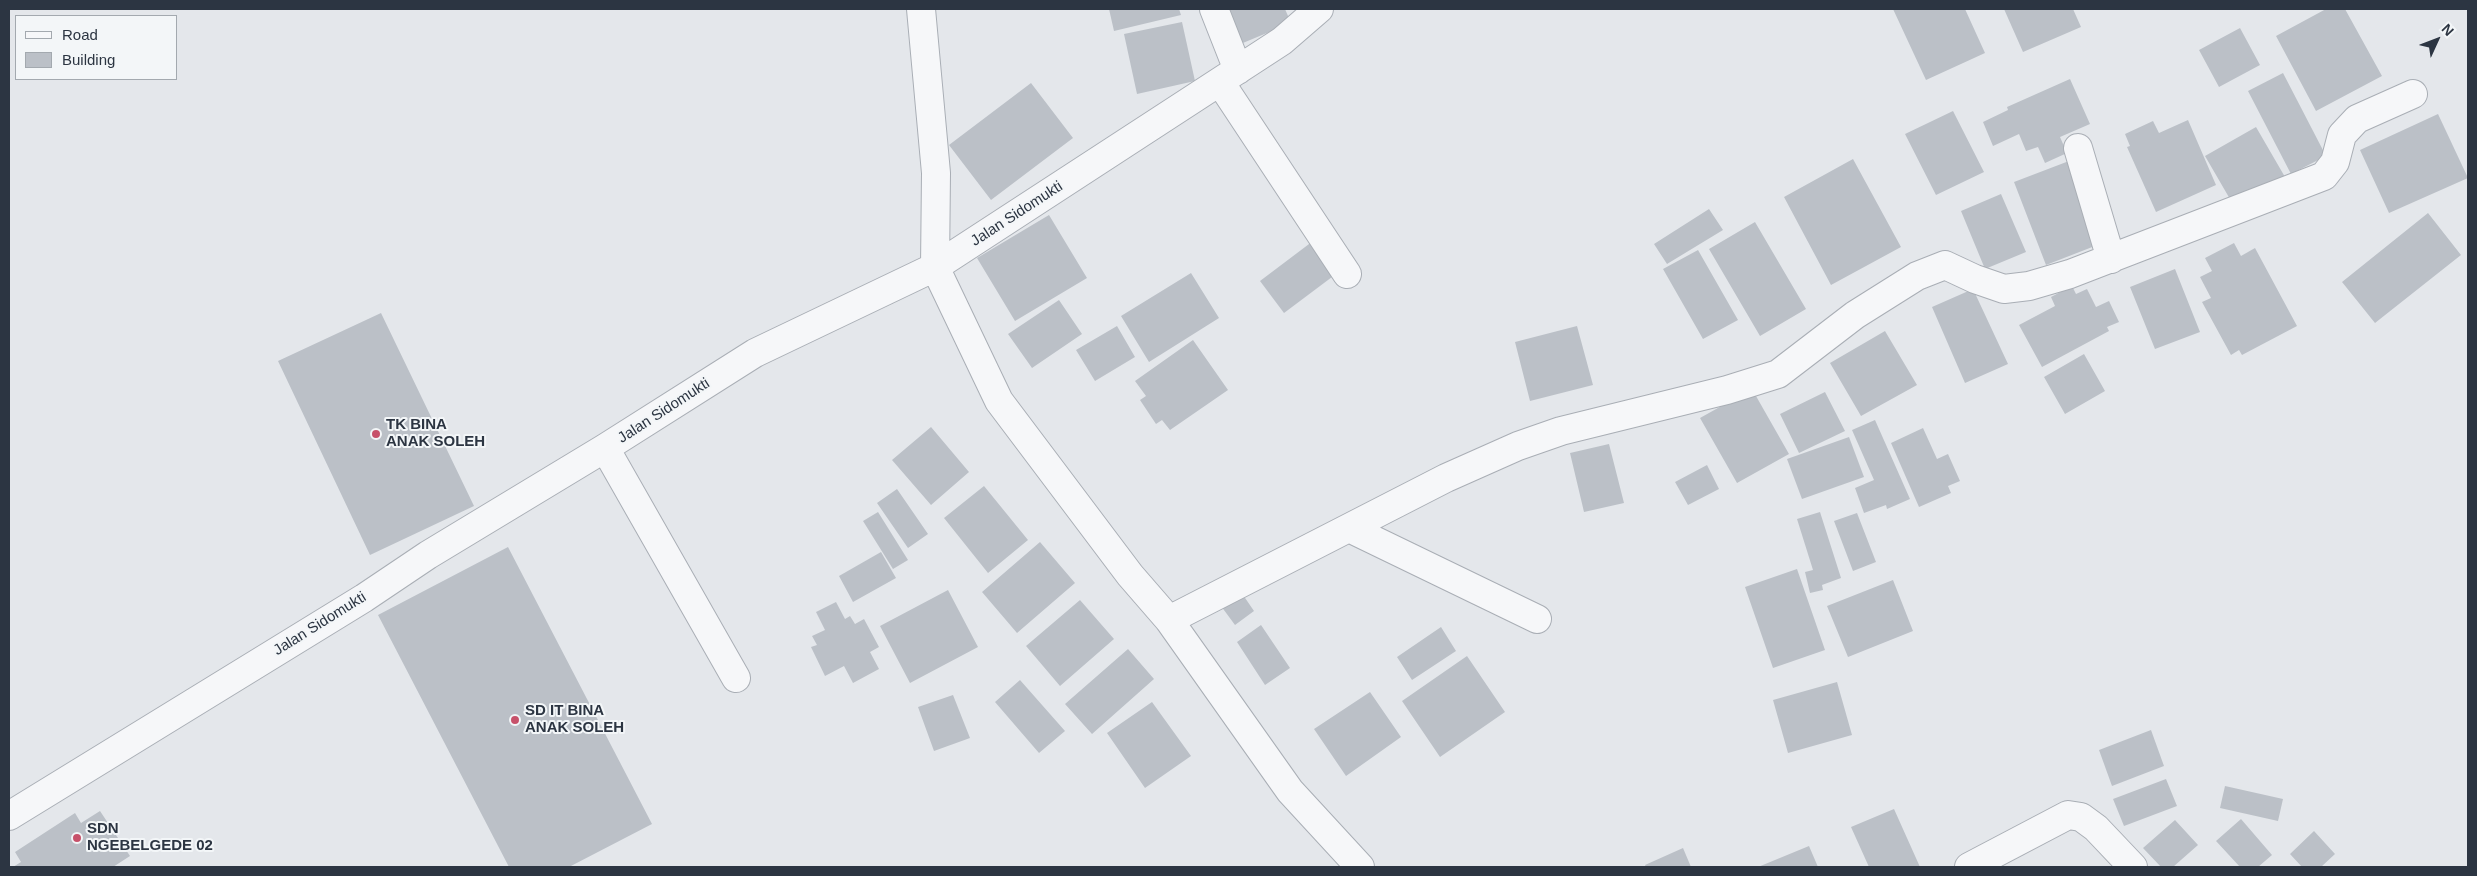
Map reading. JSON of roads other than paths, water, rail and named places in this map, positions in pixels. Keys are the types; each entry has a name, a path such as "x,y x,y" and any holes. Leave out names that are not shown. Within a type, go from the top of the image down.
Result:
{"street":[{"path":"921,9 936,173 936,267 999,401 1130,574 1169,620 1290,791 1360,867"},
{"path":"1214,9 1229,76 1347,274"},
{"name":"Jalan Sidomukti","path":"9,816 364,598 428,555 605,448 755,352 936,267 1282,41 1319,9"},
{"path":"1169,620 1351,529 1446,478 1518,446 1561,431 1727,390 1778,374 1855,316 1917,276 1945,265 1975,279 2004,289 2029,286 2111,259 2324,176 2335,162 2342,135 2357,119 2413,94"},
{"path":"2078,148 2111,259"},
{"path":"605,448 736,678"},
{"path":"1351,529 1537,618"},
{"path":"1969,867 2068,814 2081,817 2096,828 2133,867"}],"place":[{"name":"TK BINA ANAK SOLEH","path":"376,434"},
{"name":"SD IT BINA ANAK SOLEH","path":"515,720"},
{"name":"SDN NGEBELGEDE 02","path":"77,838"}]}
